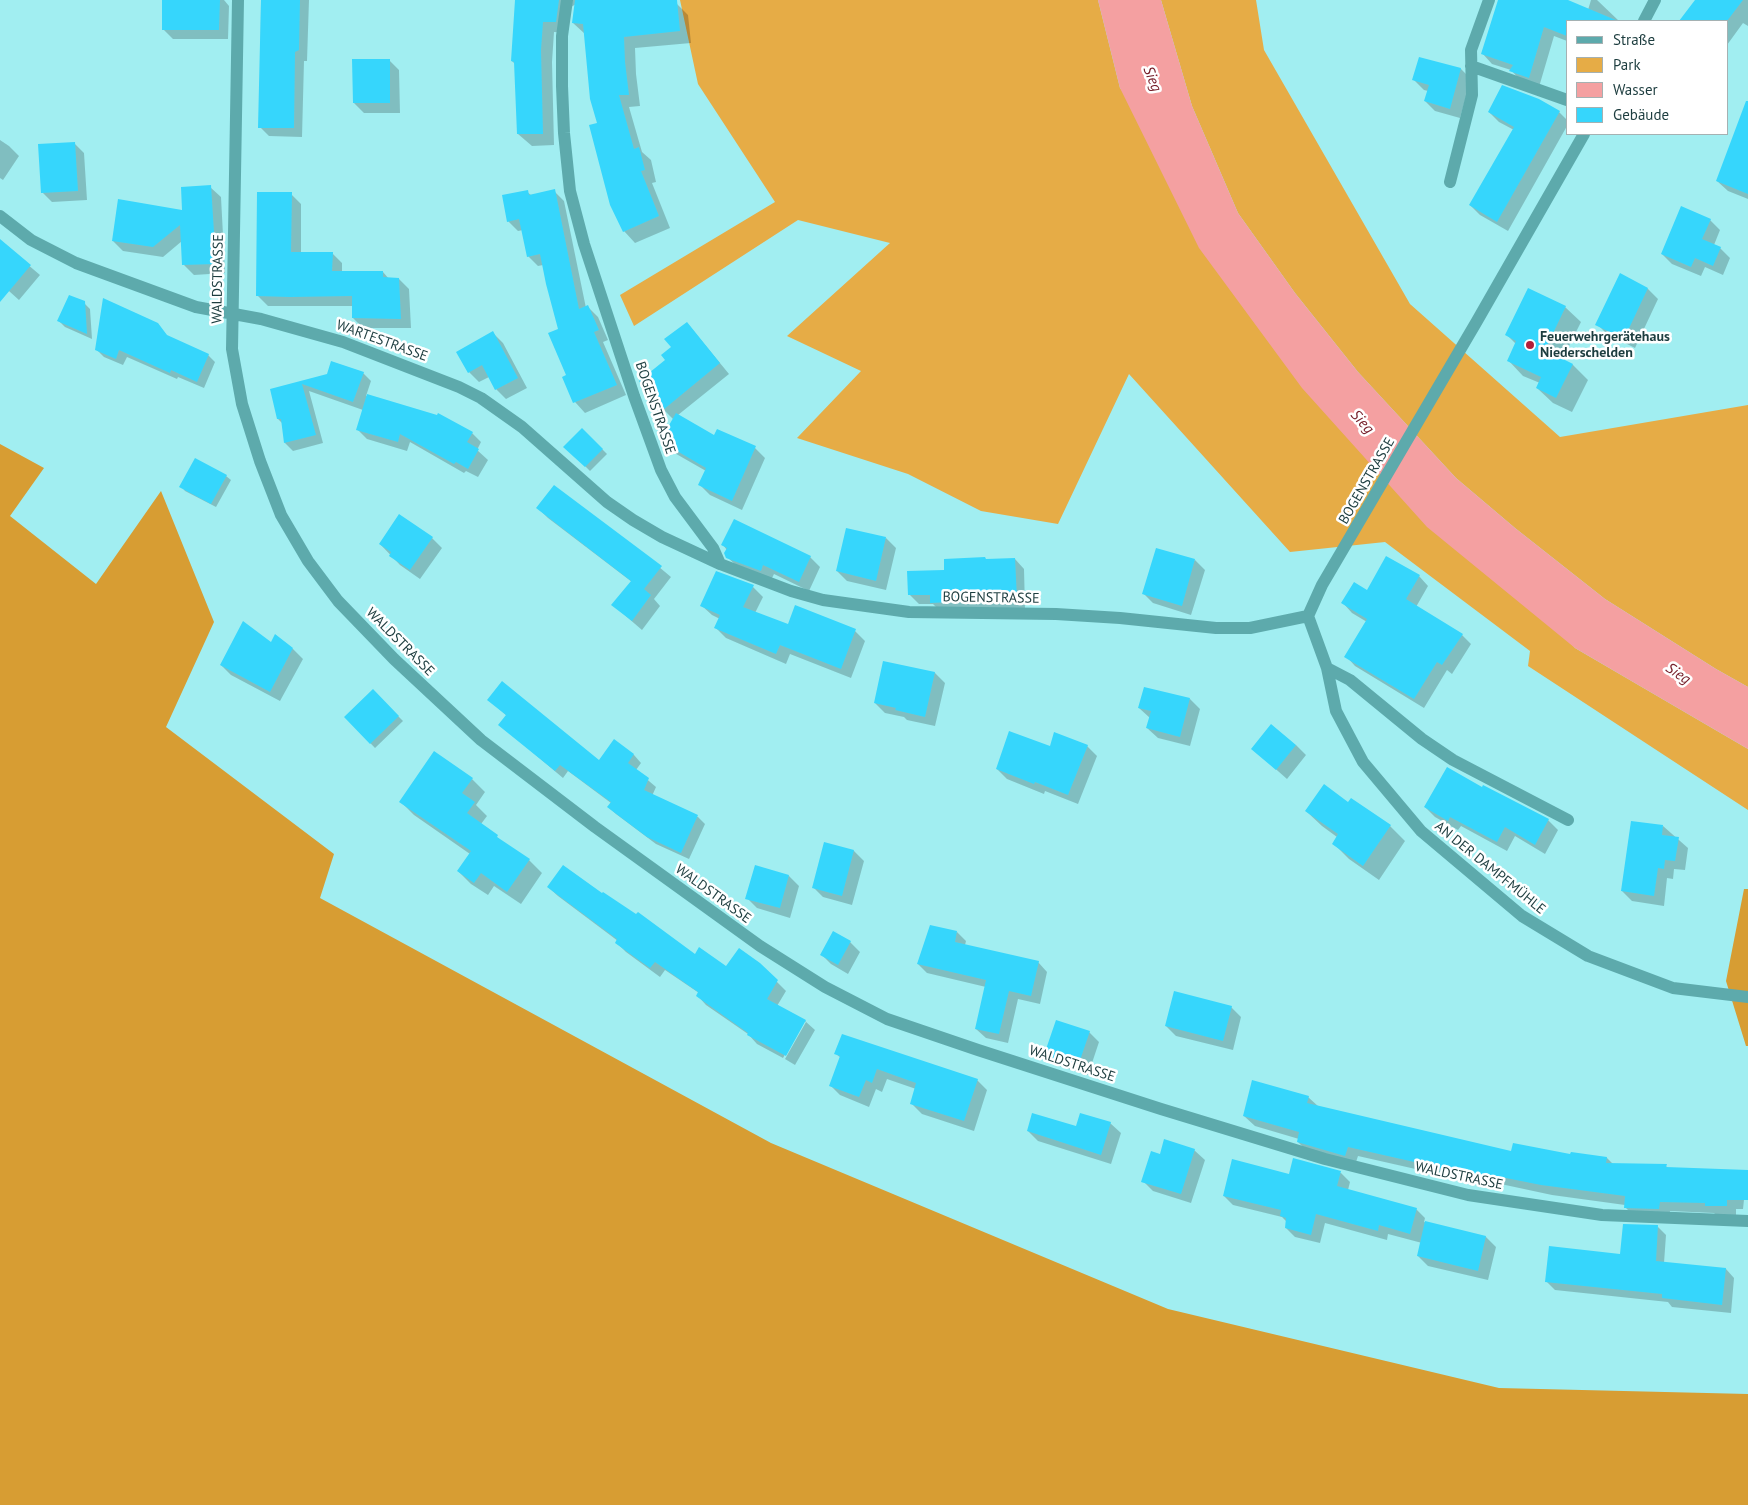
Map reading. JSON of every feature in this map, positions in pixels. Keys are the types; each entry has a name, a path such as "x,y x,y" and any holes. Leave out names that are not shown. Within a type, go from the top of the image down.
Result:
{"street":[{"name":"WALDSTRASSE","path":"238,0 232,349 242,404 260,461 281,515 308,561 338,601 394,659 481,740 595,827 744,934 825,987 886,1019 1160,1109 1325,1159 1468,1195 1602,1215 1748,1221"},
{"name":"BOGENSTRASSE","path":"567,0 562,36 562,86 564,133 570,190 584,244 634,396 661,470 675,497 713,548 720,564 790,592 823,600 909,612 1056,614 1120,618 1216,628 1250,628 1308,616 1322,585 1362,520 1583,135"},
{"path":"1450,182 1472,95 1471,50 1489,0"},
{"path":"1645,20 1655,0"},
{"path":"1471,66 1566,100"},
{"name":"WARTESTRASSE","path":"0,216 32,240 76,263 196,308 261,319 343,342 459,387 481,398 522,427 607,502 626,515 662,537 720,564"},
{"name":"AN DER DAMPFMÜHLE","path":"1308,616 1327,668 1336,711 1363,762 1421,831 1522,916 1588,956 1673,988 1748,997"},
{"path":"1327,668 1350,680 1422,739 1453,760 1568,820"}],"green space":[{"path":"680,0 1098,0 1120,88 1575,648 1748,749 1748,810 1528,666 1530,651 1385,542 1290,552 1129,374 1058,524 981,511 908,474 797,438 861,371 787,336 890,243 798,220 634,326 620,295 775,202 698,84"},
{"path":"1161,0 1256,0 1264,50 1410,304 1560,437 1748,405 1748,687 1605,599 1515,528 1456,478 1358,372 1295,293 1238,213 1192,106"}],"shaded area":[{"path":"0,444 44,468 10,516 96,584 161,491 214,622 166,727 334,854 320,898 771,1143 1168,1309 1499,1388 1748,1394 1748,1505 0,1505"},
{"path":"1744,889 1748,889 1748,1046 1746,1046 1726,981"}],"water":[{"name":"Sieg","path":"1098,0 1161,0 1192,106 1238,213 1295,293 1358,372 1456,478 1515,528 1605,599 1748,687 1748,749 1575,648 1427,527 1302,388 1199,248 1120,88"}],"building":[{"path":"162,0 220,0 219,30 162,30"},
{"path":"261,0 300,0 299,50 295,52 294,128 258,128"},
{"path":"515,0 559,0 556,22 543,22 541,50 543,134 517,134 514,62 511,61"},
{"path":"575,0 677,0 680,31 624,37 629,95 619,95 634,149 639,147 645,170 641,171 659,216 623,232 610,205 589,125 597,123 590,99 583,24 572,23"},
{"path":"1498,0 1568,0 1616,20 1566,20 1566,36 1544,27 1529,78 1509,71 1513,65 1481,54"},
{"path":"1695,0 1743,0 1728,20 1680,20"},
{"path":"1419,57 1461,68 1450,109 1424,101 1429,85 1412,80"},
{"path":"352,59 390,59 390,103 353,103"},
{"path":"1502,85 1539,99 1560,111 1497,222 1469,205 1514,127 1488,112"},
{"path":"1746,101 1748,101 1748,194 1716,181"},
{"path":"75,142 78,191 41,193 38,144"},
{"path":"211,185 216,264 182,265 180,225 153,247 112,241 118,199 182,210 181,187"},
{"path":"555,189 579,309 588,305 599,330 594,332 617,385 573,403 562,377 566,375 548,333 558,329 540,254 527,257 519,219 507,222 502,195 528,190 529,195"},
{"path":"257,192 292,192 291,252 333,252 332,271 383,271 383,277 399,278 401,319 352,318 352,296 256,296"},
{"path":"1681,206 1711,219 1702,239 1721,247 1713,266 1695,258 1691,267 1661,254"},
{"path":"0,239 31,265 0,302"},
{"path":"1620,273 1648,288 1624,339 1595,325"},
{"name":"Feuerwehrgerätehaus Niederschelden","path":"1528,288 1566,306 1545,350 1573,364 1556,398 1536,388 1541,377 1507,361 1516,341 1505,335"},
{"path":"69,295 85,301 87,334 57,321"},
{"path":"103,298 158,323 167,335 209,354 197,382 171,370 170,373 119,350 116,359 95,350"},
{"path":"687,322 720,363 663,410 639,381 665,360 661,355 671,347 664,339"},
{"path":"493,331 518,378 495,390 482,365 468,373 456,352"},
{"path":"331,361 364,372 353,402 302,384 316,435 284,443 281,419 277,419 270,389 327,374"},
{"path":"367,394 437,415 438,413 473,432 467,442 479,449 468,469 456,462 454,464 400,434 398,442 356,430"},
{"path":"676,413 714,435 717,429 756,446 732,501 698,485 706,468 660,441"},
{"path":"582,428 603,449 585,467 563,447"},
{"path":"195,458 227,475 211,504 179,487"},
{"path":"554,485 662,566 644,589 651,595 632,621 611,605 631,581 536,508"},
{"path":"399,514 433,537 410,570 389,556 391,552 379,544"},
{"path":"734,519 811,556 799,582 763,565 761,571 726,558 724,553 727,548 721,545"},
{"path":"846,528 886,537 876,581 836,571"},
{"path":"1156,548 1195,559 1182,606 1142,594"},
{"path":"1386,556 1420,575 1406,599 1463,634 1442,665 1437,662 1414,699 1344,657 1367,619 1341,603 1354,582 1367,590"},
{"path":"985,557 986,559 1015,558 1017,599 930,603 930,595 908,595 907,571 944,570 944,559"},
{"path":"716,571 754,585 743,607 788,624 795,605 856,629 841,669 780,645 776,654 714,628 720,615 700,606"},
{"path":"243,621 271,642 275,634 293,648 270,692 220,665"},
{"path":"883,661 935,672 925,717 874,703"},
{"path":"502,681 599,760 614,739 634,754 628,763 649,778 644,790 698,815 681,853 647,837 607,807 611,802 560,765 555,771 498,725 506,715 487,700"},
{"path":"1144,687 1190,698 1180,737 1146,728 1151,711 1138,708"},
{"path":"373,689 399,716 370,744 344,717"},
{"path":"1271,724 1296,745 1276,770 1251,749"},
{"path":"1009,731 1050,746 1054,732 1088,745 1068,795 996,769"},
{"path":"434,751 473,778 462,793 475,802 467,813 498,835 497,837 530,859 507,892 481,873 474,883 457,871 471,851 399,802"},
{"path":"1447,767 1482,787 1483,785 1549,819 1535,845 1505,827 1497,842 1450,817 1448,821 1424,807"},
{"path":"1324,784 1348,802 1351,798 1391,825 1363,866 1332,844 1338,834 1305,811"},
{"path":"1631,821 1663,825 1662,835 1679,837 1675,861 1665,860 1664,869 1658,868 1654,896 1621,891"},
{"path":"824,842 854,850 842,896 812,888"},
{"path":"563,865 602,893 636,914 638,912 695,954 699,947 726,966 739,948 760,963 778,980 767,999 806,1020 786,1056 747,1035 748,1033 696,996 698,992 655,962 650,968 615,943 617,939 547,887"},
{"path":"755,865 789,875 780,908 745,899"},
{"path":"930,925 957,931 955,942 1039,961 1031,996 1009,991 999,1034 975,1029 986,980 917,964"},
{"path":"833,931 851,941 838,965 820,955"},
{"path":"1174,991 1232,1006 1223,1041 1165,1026"},
{"path":"1056,1020 1090,1031 1078,1066 1044,1055"},
{"path":"842,1034 978,1079 964,1121 910,1104 916,1083 877,1069 872,1083 866,1080 859,1097 829,1086 840,1056 834,1054"},
{"path":"1252,1080 1309,1096 1307,1103 1511,1151 1513,1143 1570,1154 1571,1152 1607,1157 1606,1163 1667,1164 1666,1167 1748,1170 1748,1200 1727,1200 1727,1206 1705,1206 1705,1203 1660,1202 1659,1209 1624,1208 1625,1196 1541,1185 1486,1174 1485,1178 1348,1147 1345,1156 1297,1142 1299,1132 1243,1116"},
{"path":"1032,1113 1076,1126 1080,1113 1111,1122 1101,1155 1027,1131"},
{"path":"1164,1139 1195,1149 1181,1194 1141,1182 1151,1151 1160,1154"},
{"path":"1293,1158 1341,1171 1337,1186 1417,1208 1410,1234 1379,1225 1378,1231 1316,1214 1311,1235 1285,1228 1286,1218 1280,1216 1281,1210 1223,1196 1232,1159 1289,1174"},
{"path":"1425,1221 1486,1236 1478,1271 1417,1256"},
{"path":"1623,1224 1658,1225 1656,1261 1726,1268 1722,1305 1662,1298 1662,1294 1545,1282 1549,1246 1620,1254"}],"place":[{"name":"Feuerwehrgerätehaus Niederschelden","path":"1530,345"}]}
